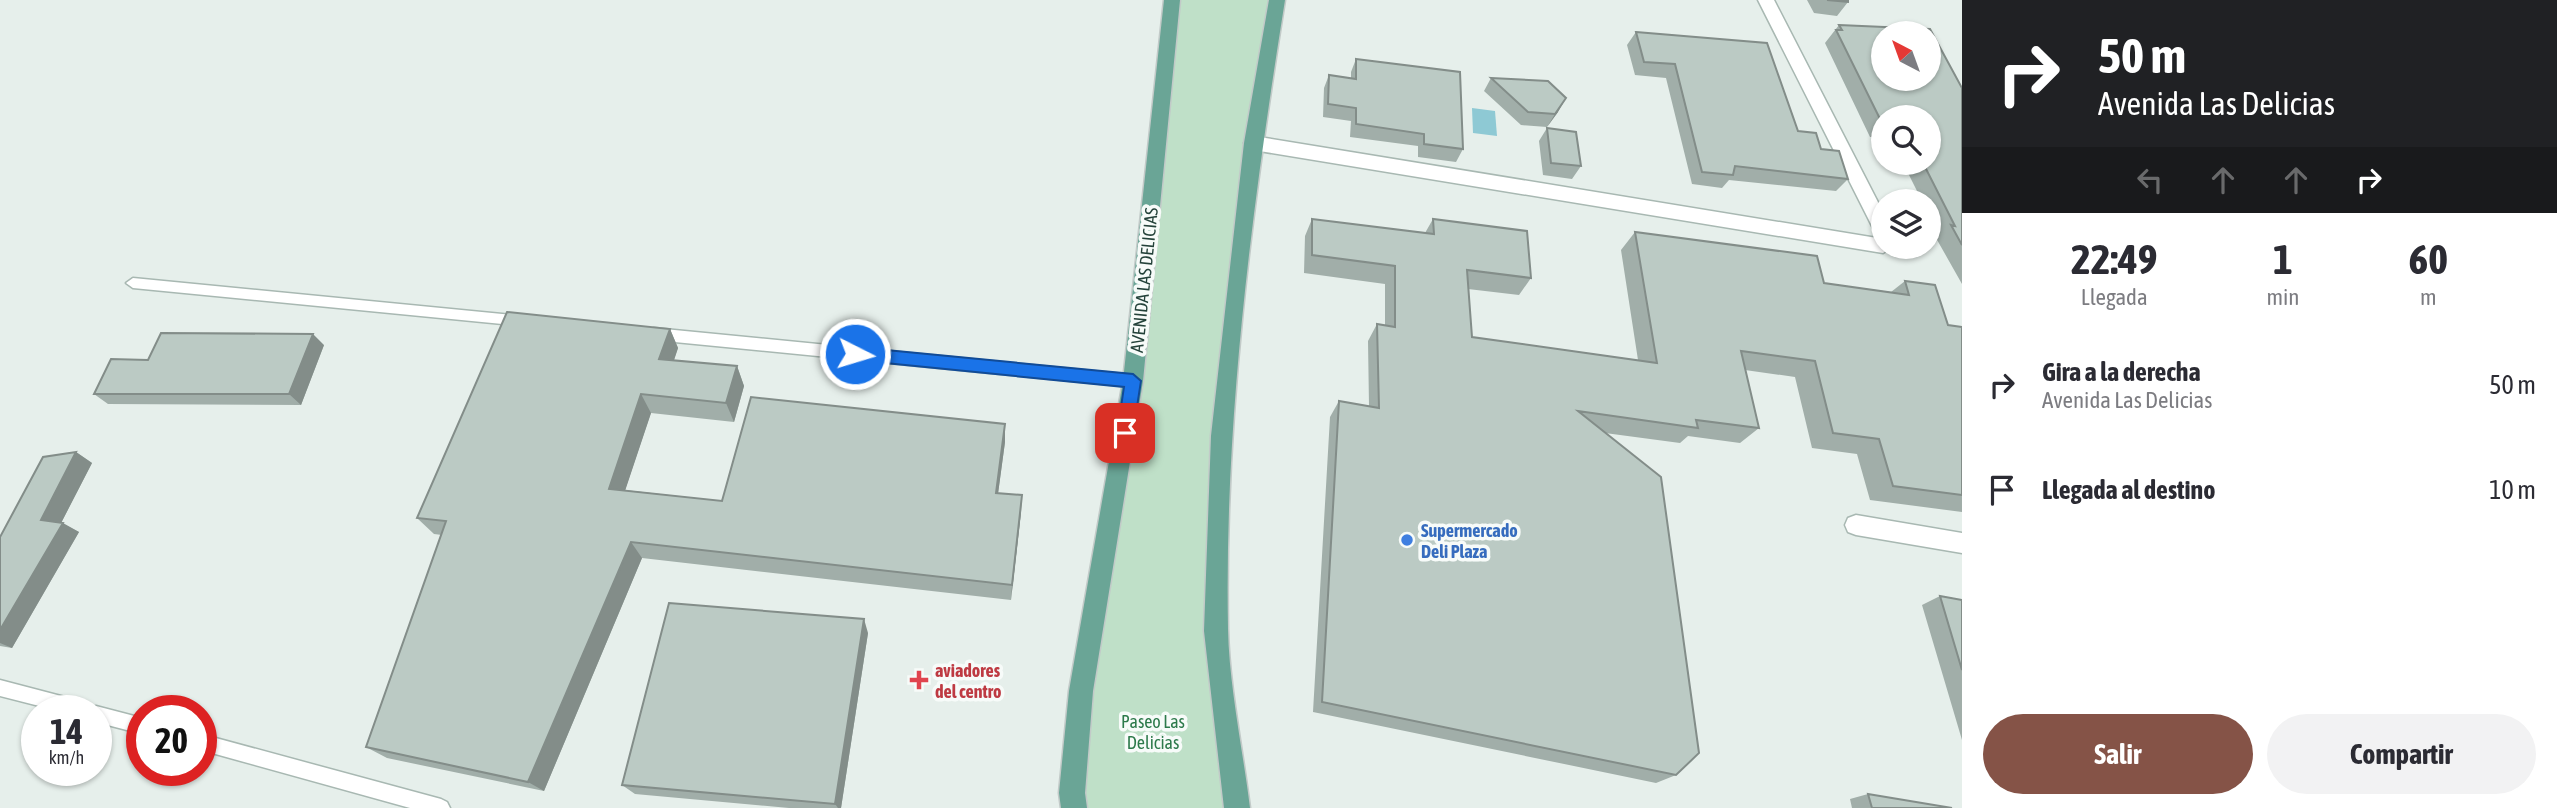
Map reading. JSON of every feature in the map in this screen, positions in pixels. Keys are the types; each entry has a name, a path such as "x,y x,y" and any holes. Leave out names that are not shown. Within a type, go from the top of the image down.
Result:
{"main road":[{"name":"AVENIDA LAS DELICIAS","path":"1074,808 1072,793 1081,691 1133,381 1172,0"},
{"path":"1237,808 1216,631 1222,436 1253,143 1277,0"}],"street":[{"path":"1766,0 1871,206"},
{"path":"1253,143 1871,244"},
{"path":"1856,525 1962,543"}],"lane":[{"path":"133,283 536,323"},
{"path":"633,332 1133,381"},
{"path":"0,688 27,695"},
{"path":"217,747 442,808"}],"green space":[{"name":"Paseo Las Delicias","path":"1172,0 1277,0 1253,143 1217,625 1237,808 1074,808 1133,381"}],"water":[{"path":"1472,108 1495,111 1497,136 1473,133"}],"building":[{"path":"1839,25 1871,26 1871,91 1941,91 1941,49 1962,88 1962,245 1941,198 1941,189 1936,189 1929,175 1941,175 1941,105 1873,105 1836,30 1842,30"},
{"path":"1636,32 1767,43 1798,131 1816,133 1821,149 1839,151 1848,179 1735,166 1733,175 1702,172 1675,64 1644,62"},
{"path":"1356,59 1460,72 1463,149 1424,144 1424,134 1356,124 1356,108 1328,104 1329,75 1356,79"},
{"path":"1491,78 1548,81 1566,98 1555,114 1528,112"},
{"path":"1547,128 1576,132 1581,166 1551,163"},
{"path":"1312,219 1434,234 1433,219 1527,231 1531,278 1467,270 1472,337 1657,363 1635,232 1817,256 1824,283 1909,295 1905,281 1935,285 1948,325 1962,327 1962,495 1893,486 1879,439 1833,433 1815,361 1741,351 1759,428 1696,420 1698,428 1578,411 1661,477 1699,753 1676,775 1322,702 1339,401 1379,408 1377,324 1395,327 1395,266 1312,255"},
{"path":"507,312 670,329 659,359 737,366 726,403 641,394 609,489 722,501 751,397 1005,424 996,493 1022,495 1012,585 631,542 528,782 366,747 446,521 417,518"},
{"path":"161,333 313,334 289,394 94,394 111,359 148,360"},
{"path":"76,452 41,520 63,523 0,630 0,537 43,457"},
{"path":"1940,596 1962,600 1962,670"},
{"path":"669,603 864,619 835,804 622,785"},
{"path":"1868,794 1952,808 1872,808"}],"place":[{"name":"Supermercado Deli Plaza","path":"1407,540"},
{"name":"aviadores del centro","path":"919,680"}],"route":[{"path":"855,354 1133,381 1125,433"}]}
